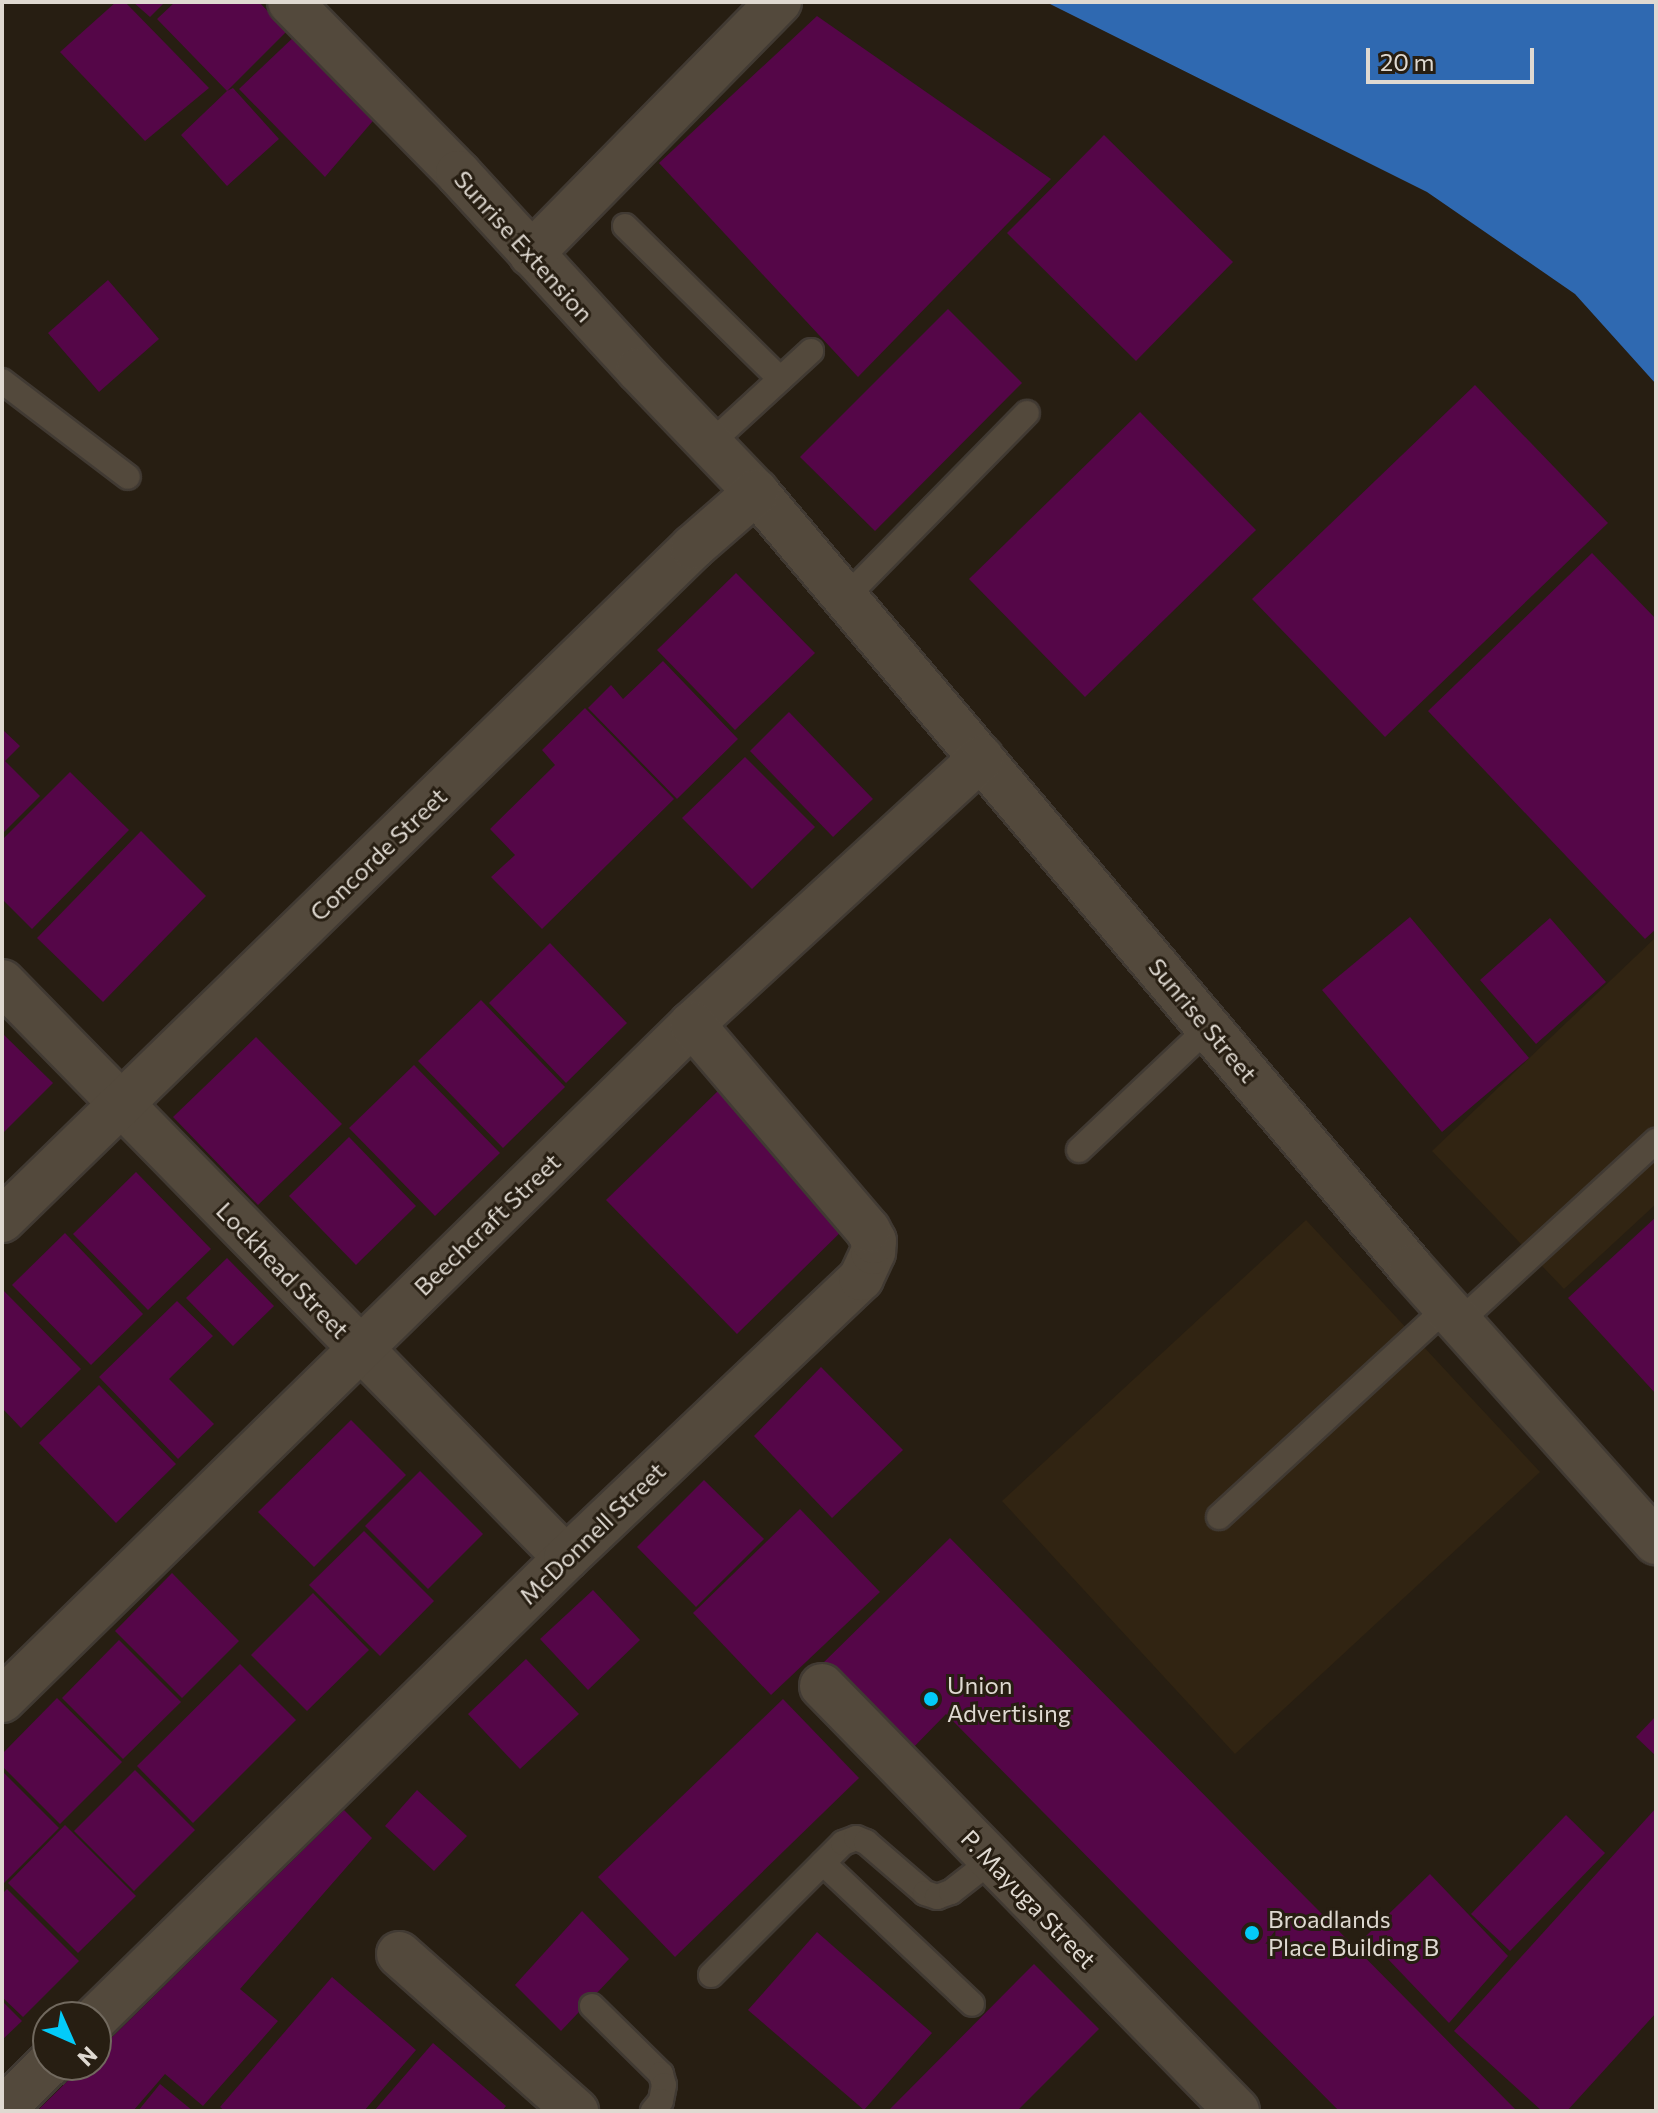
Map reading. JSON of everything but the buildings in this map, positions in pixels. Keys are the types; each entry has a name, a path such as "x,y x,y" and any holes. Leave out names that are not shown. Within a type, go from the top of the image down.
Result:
{"street":[{"name":"Sunrise Extension","path":"290,2 458,173 756,492"},
{"path":"531,254 779,2"},
{"name":"Sunrise Street","path":"756,492 1452,1315 1656,1542"},
{"name":"Concorde Street","path":"2,1220 693,547 756,492"},
{"name":"Beechcraft Street","path":"2,1700 692,1024 981,758"},
{"name":"Lockhead Street","path":"2,982 566,1558"},
{"name":"McDonnell Street","path":"112,2002 566,1558 861,1278 873,1252 874,1241 868,1230 692,1024"},
{"name":"P. Mayuga Street","path":"822,1686 1237,2111"},
{"path":"399,1954 576,2111"},
{"path":"2,2110 32,2081"}],"lane":[{"path":"625,226 780,379"},
{"path":"711,443 811,351"},
{"path":"2,381 128,477"},
{"path":"846,597 1027,413"},
{"path":"1079,1150 1209,1027"},
{"path":"1219,1517 1656,1141"},
{"path":"711,1975 843,1843 856,1838 925,1893 937,1897 951,1892 992,1860"},
{"path":"823,1863 972,2004"},
{"path":"592,2006 661,2074 664,2085 661,2101 653,2111"}],"shaded area":[{"path":"1656,937 1656,1204 1564,1289 1432,1151"},
{"path":"1306,1220 1540,1472 1235,1754 1002,1501"}],"water":[{"path":"1046,2 1656,2 1656,384 1575,294 1427,192"}],"place":[{"name":"Union Advertising","path":"931,1699"},
{"name":"Broadlands Place Building B","path":"1252,1933"}]}
